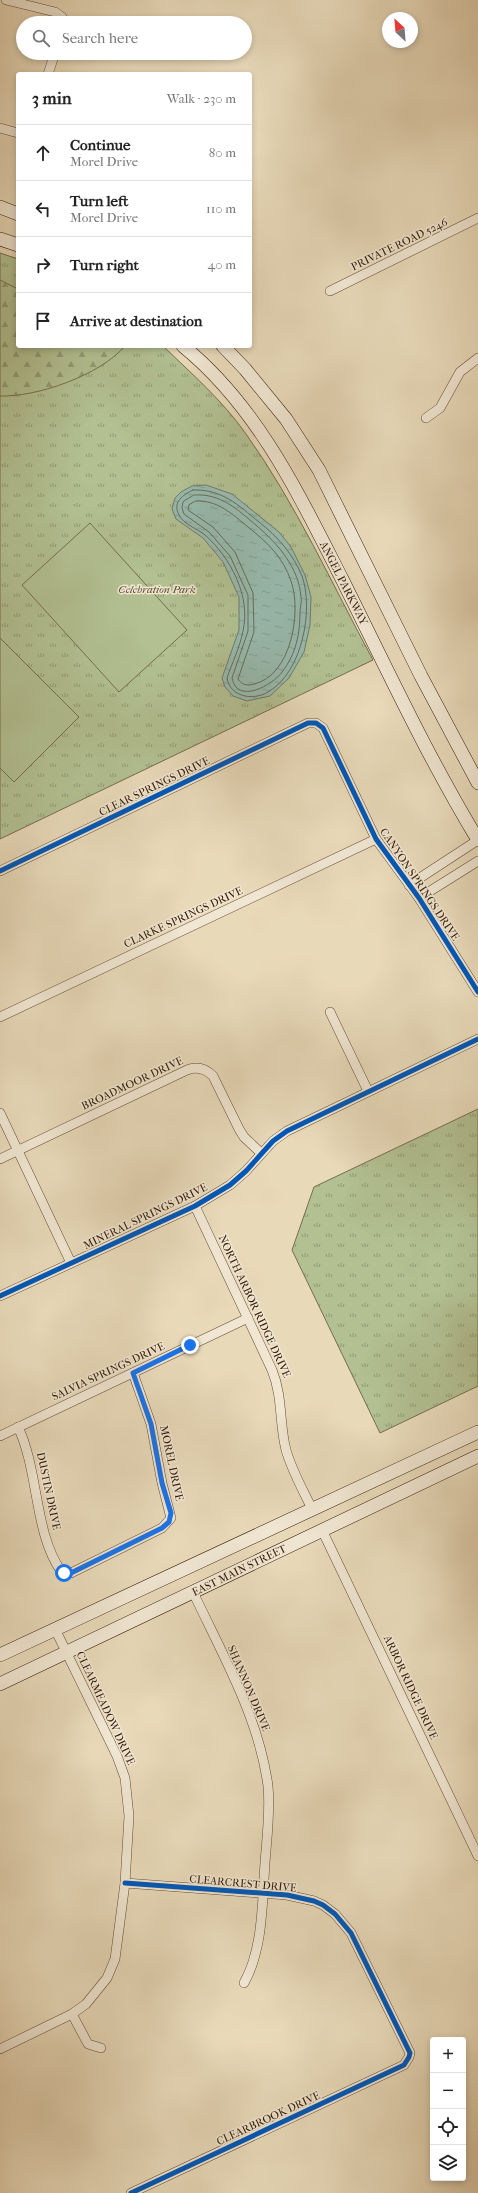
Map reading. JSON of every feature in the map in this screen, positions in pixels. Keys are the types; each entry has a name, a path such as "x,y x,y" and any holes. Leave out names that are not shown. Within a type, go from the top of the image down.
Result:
{"main road":[{"path":"0,208 16,213"},
{"path":"0,238 16,244"},
{"name":"ANGEL PARKWAY","path":"185,348 214,376 240,406 283,466 429,752 478,840"},
{"path":"225,348 246,369 286,419 319,470 421,676 478,783"},
{"name":"EAST MAIN STREET","path":"0,1655 478,1432"},
{"name":"EAST MAIN STREET","path":"0,1684 478,1456"},
{"path":"312,1509 322,1530"}],"street":[{"path":"6,0 55,12 61,16"},
{"path":"49,72 53,60"},
{"path":"0,128 16,132"},
{"name":"PRIVATE ROAD 5246","path":"330,291 478,218"},
{"path":"426,418 440,408 460,372 478,358"},
{"name":"CLEAR SPRINGS DRIVE","path":"0,871 308,723 316,723"},
{"name":"CANYON SPRINGS DRIVE","path":"316,723 323,728 376,838 419,898 478,992"},
{"name":"CLARKE SPRINGS DRIVE","path":"0,1017 376,838"},
{"path":"409,885 478,840"},
{"path":"419,898 478,861"},
{"path":"330,1012 368,1092"},
{"name":"MINERAL SPRINGS DRIVE","path":"0,1296 195,1206 230,1185 246,1171 273,1141 292,1128 478,1039"},
{"name":"BROADMOOR DRIVE","path":"0,1159 187,1070 198,1068 209,1072 213,1076 239,1129 244,1137 261,1153"},
{"path":"0,1113 71,1263"},
{"name":"NORTH ARBOR RIDGE DRIVE","path":"195,1206 277,1383 286,1448 298,1480 312,1509"},
{"name":"SALVIA SPRINGS DRIVE","path":"0,1436 248,1318"},
{"name":"MOREL DRIVE","path":"71,1573 162,1528 171,1518 161,1478 151,1424 133,1373"},
{"name":"DUSTIN DRIVE","path":"18,1427 32,1464 42,1521 48,1543 61,1571 71,1573"},
{"name":"ARBOR RIDGE DRIVE","path":"322,1530 478,1856"},
{"name":"SHANNON DRIVE","path":"193,1592 249,1712 264,1760 268,1788 263,1894 256,1954 251,1971 244,1983"},
{"name":"CLEARMEADOW DRIVE","path":"0,2049 72,2014 90,2000 107,1978 115,1959 125,1883 129,1816 125,1778 117,1756 56,1629"},
{"name":"CLEARCREST DRIVE","path":"125,1883 287,1895 314,1901 335,1914 351,1933 409,2048 409,2057"},
{"path":"72,2014 88,2044 101,2048"},
{"name":"CLEARBROOK DRIVE","path":"132,2193 400,2067 409,2057"}],"green space":[{"name":"Celebration Park","path":"0,253 16,258 16,348 165,348 217,399 246,434 281,488 313,545 373,660 0,839"},
{"path":"0,280 16,288 16,348 123,348 114,357 100,366 67,382 32,393 0,396"},
{"path":"90,523 187,630 119,692 22,585"},
{"path":"0,638 79,717 14,782 0,768"},
{"path":"478,1109 478,1386 380,1433 292,1250 314,1187"}],"water":[{"path":"206,485 232,494 279,532 291,547 305,575 311,597 310,625 304,652 289,678 270,696 247,701 233,696 225,687 222,678 239,630 239,597 223,562 203,538 176,519 172,509 175,498 181,492 192,486"}],"cycle path":[{"path":"0,871 308,723 316,723 323,728 376,839 419,898 478,992"},
{"path":"0,1296 195,1206 230,1185 246,1171 273,1141 287,1131 478,1039"},
{"path":"125,1883 287,1895 314,1901 323,1905 335,1914 351,1933 410,2053 404,2065 131,2193"}],"route":[{"path":"64,1573 71,1573 166,1526 169,1522 171,1513 164,1492 151,1424 145,1403 133,1373 190,1345"}]}
